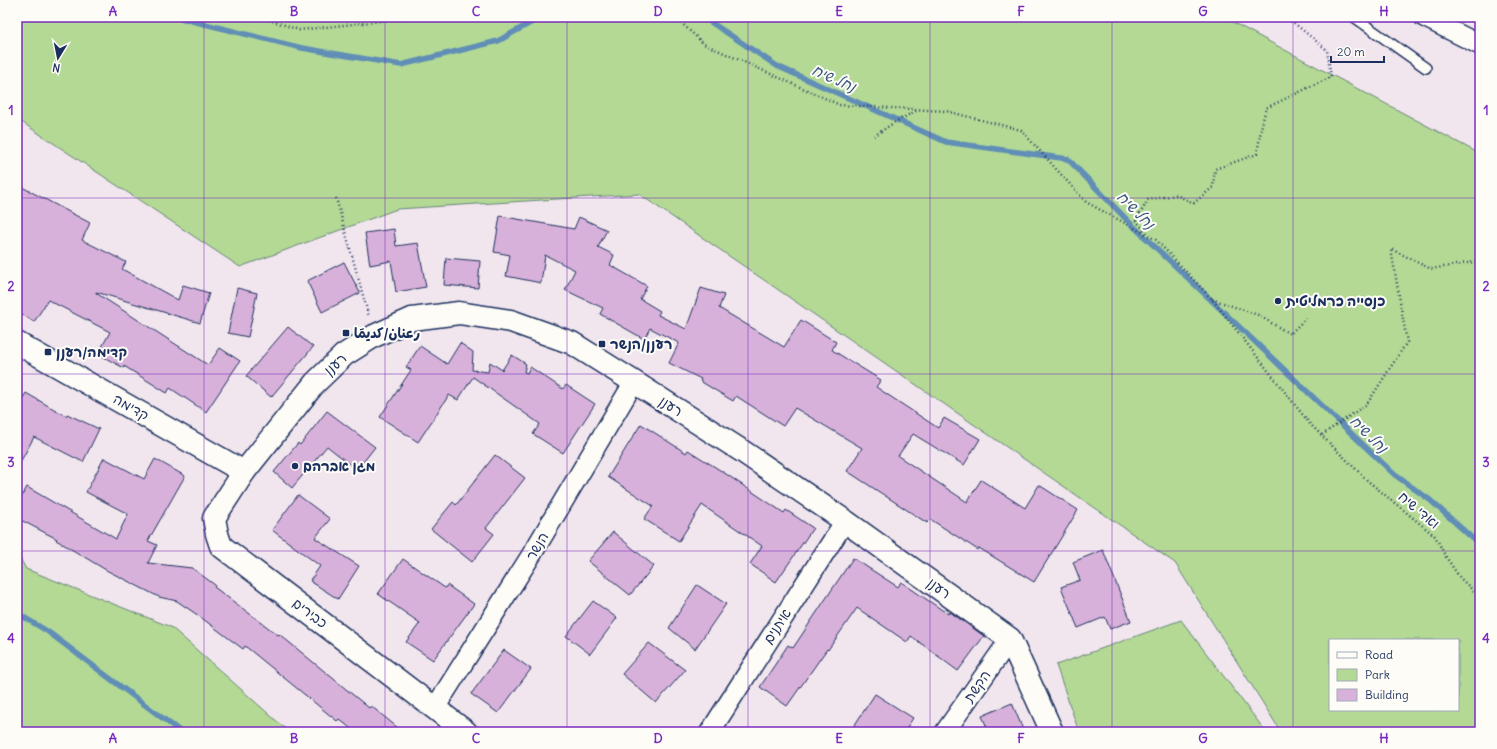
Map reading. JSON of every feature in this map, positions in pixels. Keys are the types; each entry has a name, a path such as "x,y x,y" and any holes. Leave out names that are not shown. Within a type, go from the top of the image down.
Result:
{"street":[{"path":"1424,17 1480,45"},
{"name":"רענן","path":"244,472 315,383 344,355 374,336 412,319 460,313 511,322 572,343 634,382 742,451 845,521 1010,639"},
{"name":"קדימה","path":"17,343 244,472"},
{"name":"הנשר","path":"435,708 532,554 634,382"},
{"name":"כבירים","path":"244,472 214,518 216,534 222,546 466,732"},
{"name":"איתנים","path":"710,732 845,521"},
{"path":"1010,639 1052,732"},
{"name":"הקשת","path":"945,732 1010,639"}],"lane":[{"path":"1354,17 1426,68"}],"path":[{"path":"260,17 299,30 417,17"},
{"path":"675,17 704,44 840,105 946,111 1020,130 1086,202 1156,240 1212,299 1276,382 1310,424 1322,436 1367,404 1407,342 1391,249 1431,269 1480,261"},
{"path":"1149,236 1136,221 1148,200 1176,195 1194,202 1213,187 1215,169 1257,154 1266,108 1331,77 1327,50 1294,23 1282,17"},
{"path":"874,136 895,122 918,110"},
{"path":"336,198 374,336"},
{"path":"1212,299 1258,315 1290,334 1306,318"},
{"name":"ואדי שיח","path":"1322,436 1368,481 1435,536 1446,557 1460,578 1480,598"}],"green space":[{"path":"17,17 1223,17 1480,154 1480,732 1281,732 1175,563 639,194 397,209 240,267 17,119"},
{"path":"17,553 26,569 171,627 289,732 17,732"},
{"path":"1181,620 1266,732 1079,732 1056,665"}],"building":[{"path":"22,187 90,223 82,240 126,262 122,269 178,300 183,285 209,293 200,323 96,292 208,365 220,348 240,361 206,412 170,388 167,393 124,366 124,368 98,354 110,332 48,300 34,322 17,311 17,197"},
{"path":"500,216 574,229 579,217 607,230 598,247 614,255 610,265 647,286 640,299 660,311 658,315 686,329 701,288 724,295 719,308 784,347 801,320 836,342 832,350 881,380 876,387 938,428 944,418 980,439 964,465 913,434 898,456 967,502 981,480 1025,508 1039,485 1078,510 1034,582 979,548 978,550 930,519 927,523 847,471 862,448 795,408 783,426 736,396 733,401 700,381 701,379 669,363 679,343 650,328 644,339 600,314 603,308 565,290 575,270 545,255 541,283 506,276 510,255 494,252"},
{"path":"394,229 396,246 418,243 426,287 396,292 391,261 370,265 365,233"},
{"path":"446,258 480,261 478,288 444,285"},
{"path":"344,262 360,293 322,312 307,281"},
{"path":"237,288 257,293 248,337 228,333"},
{"path":"288,327 313,347 271,397 246,376"},
{"path":"460,343 473,352 472,370 488,372 490,362 502,370 512,355 526,364 524,372 527,373 530,367 563,389 566,385 595,404 563,453 533,434 540,424 473,377 458,400 449,395 418,442 380,417 411,370 406,367 420,346 447,364"},
{"path":"26,393 66,416 67,414 99,429 83,462 34,437 17,468 17,408"},
{"path":"327,411 375,447 357,470 327,446 292,488 274,472 298,443 300,445"},
{"path":"641,424 686,453 688,450 784,513 786,510 813,528 776,582 750,564 762,546 702,505 679,541 644,519 653,506 608,477"},
{"path":"495,455 525,478 486,528 494,534 472,562 431,529 453,502 456,505"},
{"path":"104,458 144,479 155,459 185,476 148,541 157,545 148,563 192,568 215,585 214,587 278,635 279,634 369,708 371,706 403,732 355,732 339,719 337,721 245,646 243,649 177,601 159,597 106,570 56,540 57,539 17,518 17,505 27,487 116,539 128,514 86,492"},
{"path":"298,495 330,519 315,538 359,566 338,599 310,581 320,566 272,530"},
{"path":"613,532 654,566 630,595 588,561"},
{"path":"1103,550 1131,621 1110,629 1105,617 1078,628 1061,587 1080,580 1073,562"},
{"path":"853,558 898,587 901,582 948,614 950,612 984,636 958,671 911,636 907,642 857,608 787,706 760,687 788,645 793,648"},
{"path":"403,559 445,588 447,585 474,604 433,660 406,642 420,623 378,594"},
{"path":"697,585 726,604 695,649 669,628"},
{"path":"593,601 617,618 590,654 566,636"},
{"path":"649,643 685,670 656,703 622,674"},
{"path":"504,650 531,669 498,713 471,694"},
{"path":"875,694 913,718 904,732 850,732"},
{"path":"1012,703 1024,732 989,732 982,716"}],"waterway":[{"path":"176,17 302,48 401,65 498,41 541,17"},
{"name":"נחל שיח","path":"703,17 777,66 946,142 1068,159 1130,223 1395,475 1430,500 1480,545"},
{"path":"17,613 47,631 181,732"}],"place":[{"name":"כנסייה כרמליטית","path":"1278,301"},
{"name":"رعنان/كديمَا","path":"346,333"},
{"name":"רענן/הנשר","path":"602,344"},
{"name":"קדימה/רענן","path":"48,352"},
{"name":"מגן אברהם","path":"295,466"}]}
